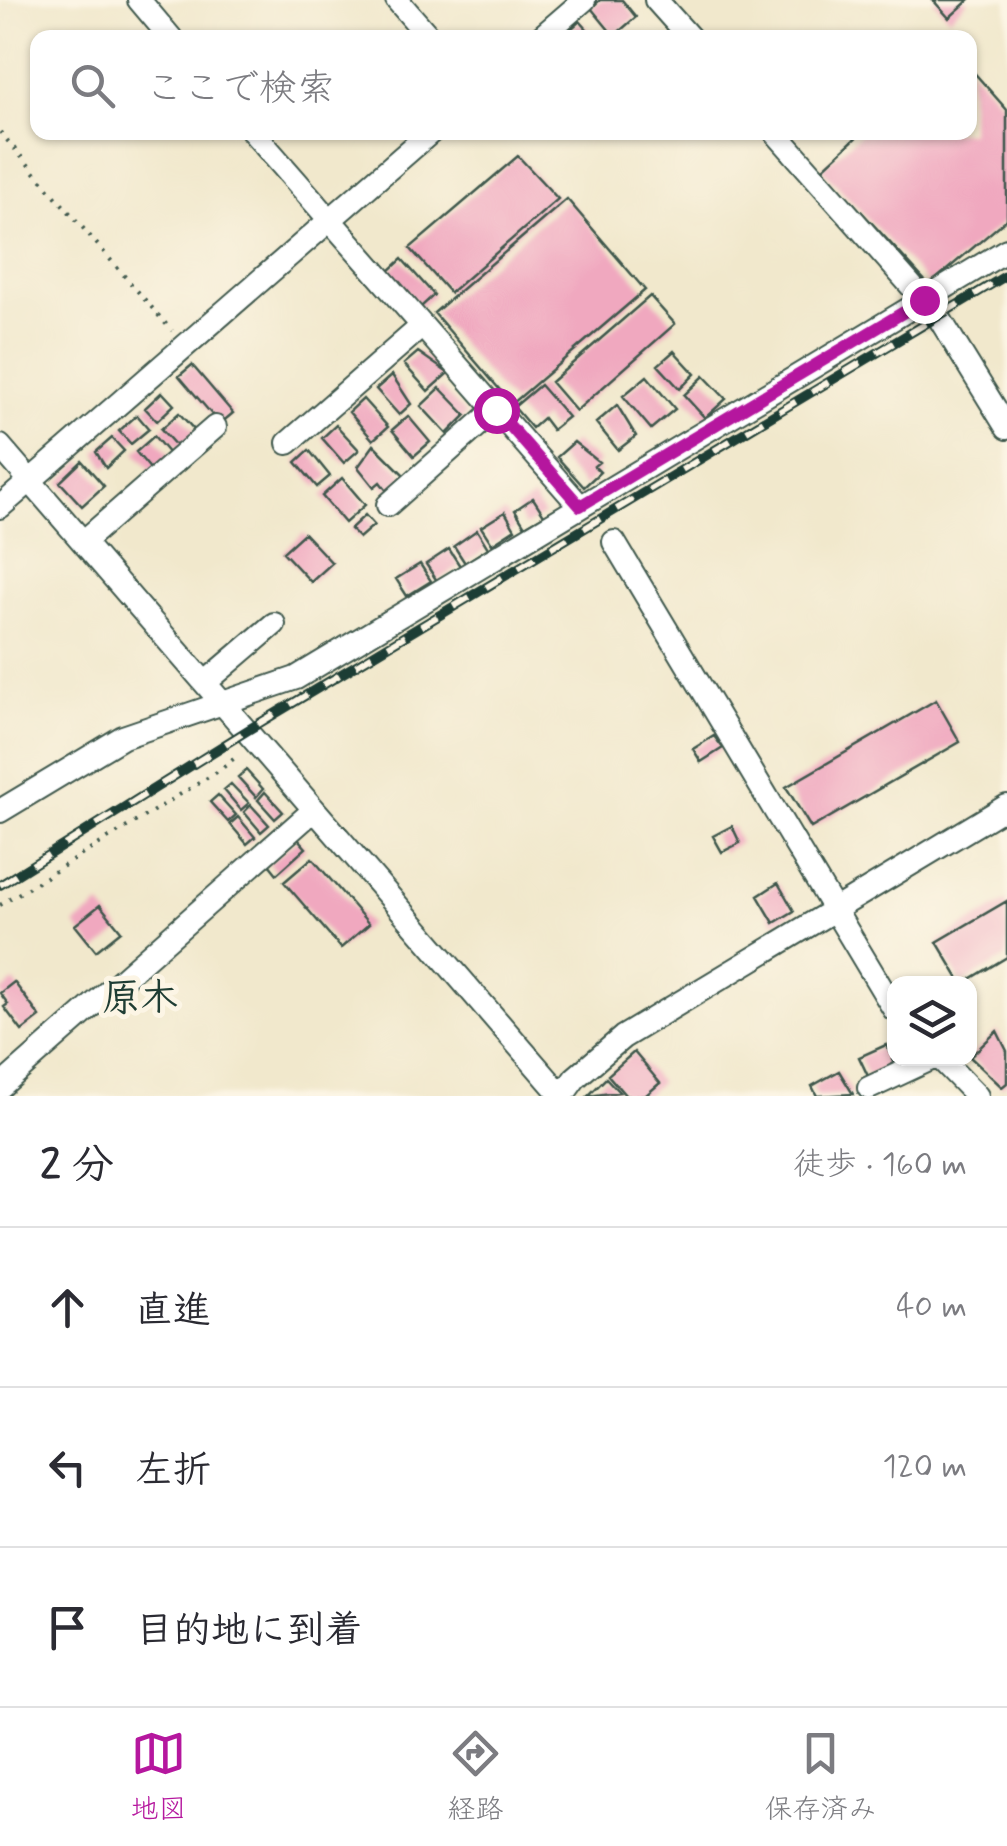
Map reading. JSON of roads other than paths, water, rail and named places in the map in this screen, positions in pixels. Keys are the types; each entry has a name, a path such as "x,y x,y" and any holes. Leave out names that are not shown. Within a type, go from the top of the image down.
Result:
{"street":[{"path":"138,0 164,30"},
{"path":"397,0 423,30"},
{"path":"549,30 584,0"},
{"path":"656,0 683,30"},
{"path":"260,140 580,506"},
{"path":"0,506 422,140"},
{"path":"782,140 924,300 1007,428"},
{"path":"0,811 123,737 296,678 1007,250"},
{"path":"288,443 422,326"},
{"path":"388,506 496,410"},
{"path":"83,542 215,426"},
{"path":"0,446 562,1096 574,1078 623,1037 1007,806"},
{"path":"614,542 887,998"},
{"path":"206,682 274,624"},
{"path":"0,1087 314,810"},
{"path":"869,1088 918,1066"},
{"path":"945,1066 977,1096"}],"railway":[{"path":"0,885 248,730 1007,275"}],"district":[{"name":"原木","path":"140,999"}]}
